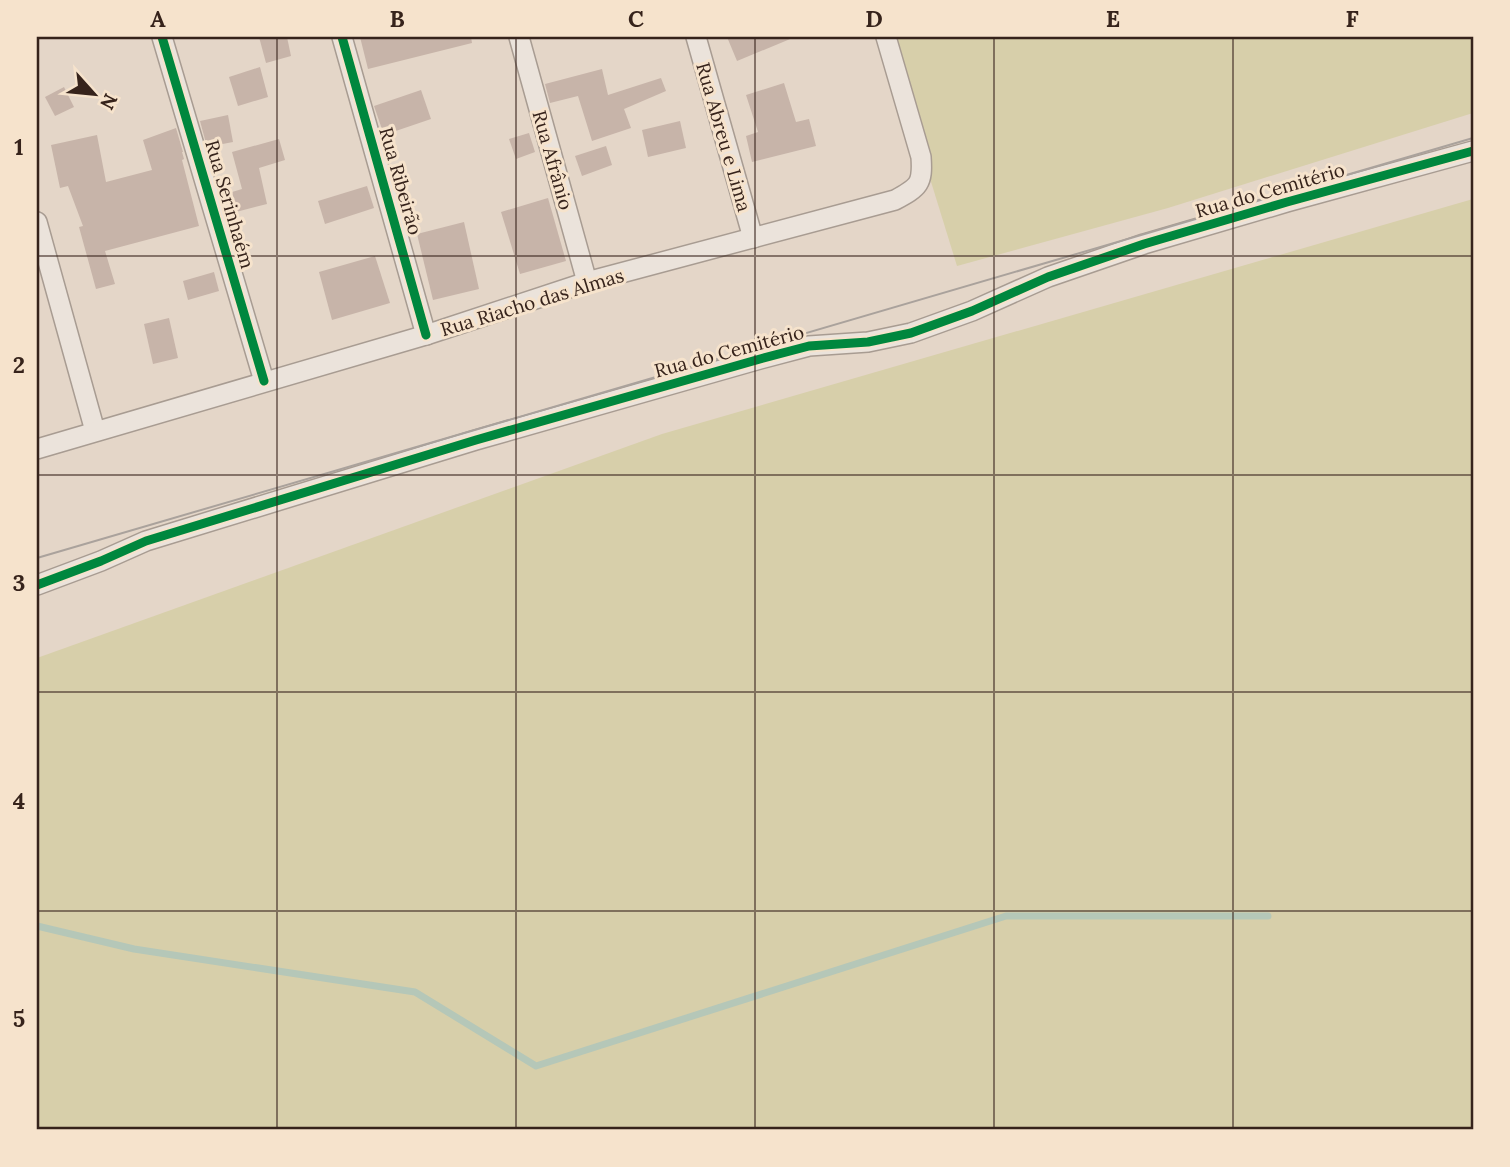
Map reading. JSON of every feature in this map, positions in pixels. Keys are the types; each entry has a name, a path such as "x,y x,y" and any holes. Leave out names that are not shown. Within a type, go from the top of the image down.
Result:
{"street":[{"name":"Rua Serinhaém","path":"162,37 264,381"},
{"name":"Rua Ribeirão","path":"342,37 426,335"},
{"name":"Rua Afrânio","path":"519,37 587,282"},
{"name":"Rua Abreu e Lima","path":"696,37 753,238"},
{"name":"Rua Riacho das Almas","path":"37,449 426,335 587,282 895,200 917,186 922,175 921,157 886,37"},
{"name":"Rua do Cemitério","path":"37,585 101,562 146,541 476,440 809,346 868,342 911,333 972,311 1048,277 1144,244 1473,151"},
{"path":"37,222 95,431"}],"shaded area":[{"path":"891,37 1473,37 1473,113 1168,208 957,266"},
{"path":"1473,199 1473,1130 37,1130 37,658 662,434"}],"building":[{"path":"259,37 287,37 291,56 266,63"},
{"path":"360,37 471,37 472,43 368,69"},
{"path":"727,37 795,37 737,61"},
{"path":"260,67 268,97 238,106 229,77"},
{"path":"602,69 608,95 661,78 666,91 624,109 631,128 592,141 578,96 550,103 545,84"},
{"path":"784,83 796,122 809,119 816,146 752,162 746,136 758,132 746,95"},
{"path":"64,87 74,107 55,116 45,97"},
{"path":"421,90 431,119 384,135 374,106"},
{"path":"228,115 233,142 207,147 200,121"},
{"path":"680,121 686,148 648,157 642,130"},
{"path":"176,128 199,226 105,251 115,284 96,289 79,227 83,226 68,186 60,188 51,145 97,135 106,182 152,170 143,140"},
{"path":"529,133 535,152 516,159 509,139"},
{"path":"279,139 285,160 259,168 267,204 236,212 232,192 242,189 232,152"},
{"path":"606,146 612,165 582,176 575,156"},
{"path":"367,186 374,208 325,224 318,201"},
{"path":"548,198 566,261 520,274 501,212"},
{"path":"464,222 479,289 433,300 417,234"},
{"path":"375,256 390,303 332,320 319,272"},
{"path":"214,272 219,291 188,300 183,281"},
{"path":"169,318 178,358 153,364 144,324"}],"waterway":[{"path":"37,926 134,949 415,992 536,1066 1006,916 1268,916"}],"tram line":[{"path":"37,558 1473,138"}],"cycle path":[{"path":"162,37 264,381"},
{"path":"342,37 426,335"},
{"path":"37,585 146,541 476,440 809,346 868,342 911,333 972,311 1048,277 1144,244 1473,151"}]}
